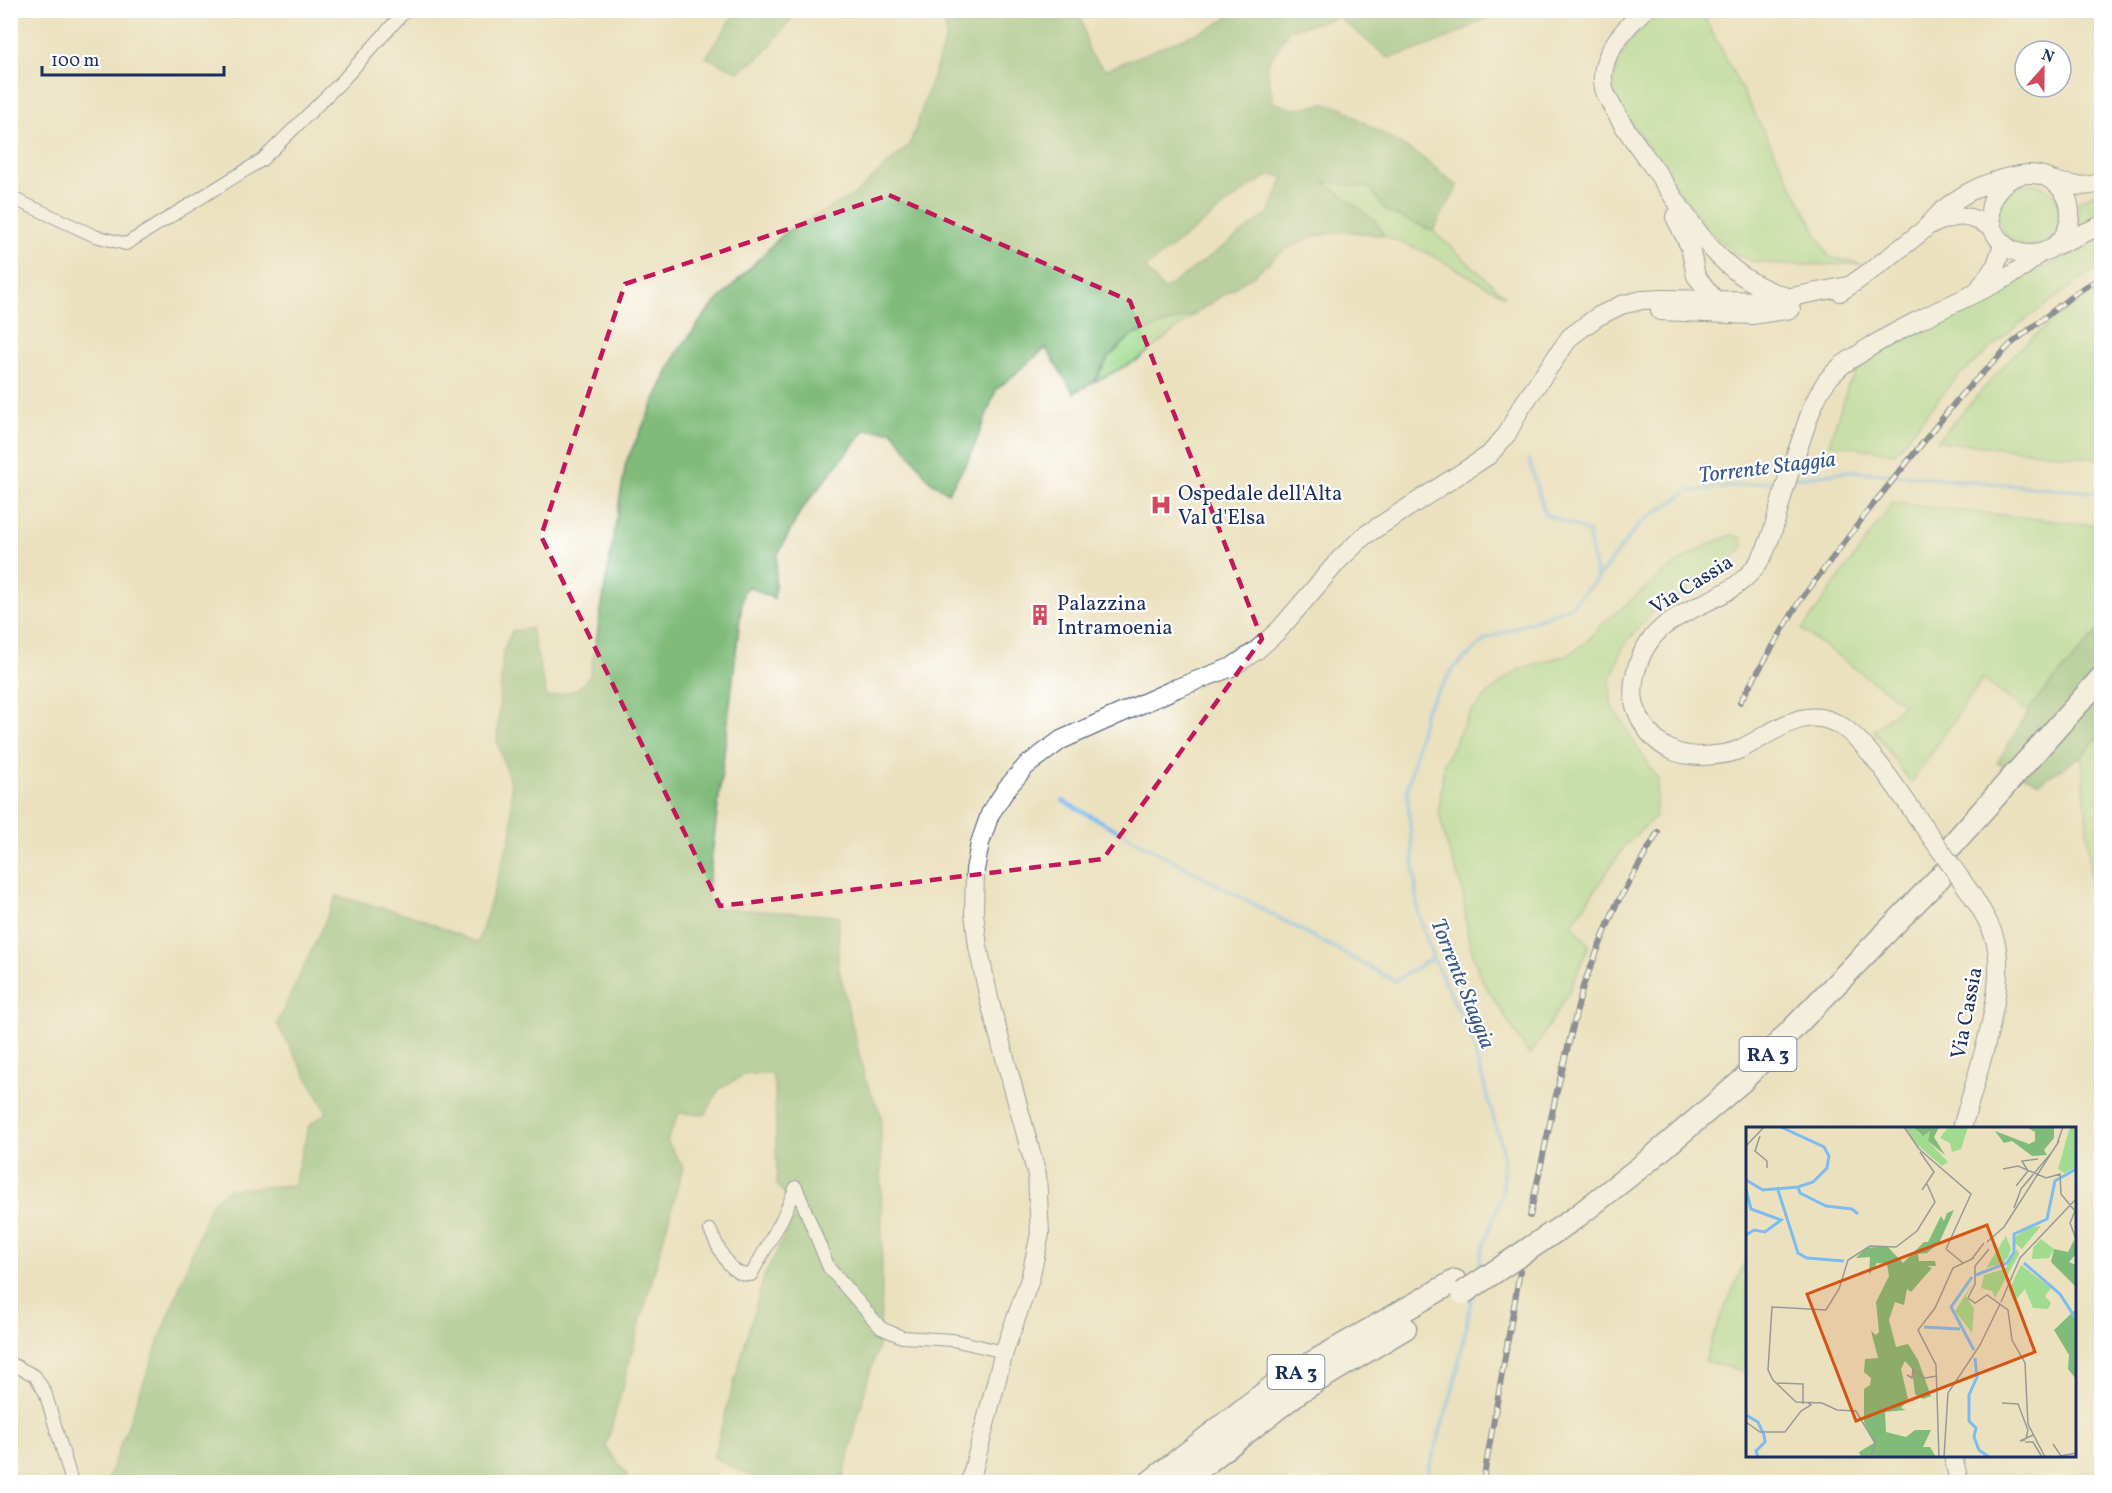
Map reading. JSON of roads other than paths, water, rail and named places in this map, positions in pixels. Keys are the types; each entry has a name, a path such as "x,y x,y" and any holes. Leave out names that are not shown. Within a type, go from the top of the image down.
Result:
{"highway":[{"name":"RA 3","path":"1948,859 2102,677"},
{"name":"RA 3","path":"1182,1482 1300,1391 1648,1161 1741,1082 1948,859 2102,700"},
{"name":"RA 3","path":"1150,1482 1280,1381 1459,1287"}],"main road":[{"path":"1644,10 1623,31 1612,48 1606,64 1604,88 1606,106 1611,118 1684,232 1690,247 1694,270 1703,287 1714,300 1722,307 1761,308 1779,312"},
{"path":"1604,88 1623,125 1718,257 1747,281 1791,298"},
{"path":"1558,356 1592,331 1631,313 1660,311 1752,315 1779,312 1836,295 1867,275 1926,228 1949,205 1975,188 1998,179 2030,174 2077,186 2102,182"},
{"path":"2019,175 2007,181 1997,190 1991,202 1989,215 1992,228 2003,244 2013,251 2026,255 2039,254"},
{"path":"2051,180 2061,188 2067,198 2070,211 2070,223 2065,235 2057,245"},
{"path":"1926,228 1948,218 1964,216 1992,228"},
{"name":"Via Cassia","path":"1962,1127 1992,1017 1999,963 1994,937 1972,895 1922,824 1862,744 1841,726 1822,719 1803,717 1781,725 1730,752 1721,755 1688,756 1669,749 1653,738 1639,718 1633,698 1634,679 1648,640 1667,621 1734,587 1758,564 1772,533 1813,407 1826,382 1842,365 1885,338 2028,265 2039,254 2102,225"},
{"name":"Via Cassia","path":"1975,293 1992,272 2003,244"},
{"path":"1676,299 1694,270"},
{"path":"970,1482 1004,1352 1030,1280 1040,1234 1037,1175 990,1003 978,947 974,913 978,850 994,807 1016,777 1034,759 1076,733 1177,688 1232,667 1257,650 1272,638 1354,545 1400,511 1484,459 1507,434 1520,410 1564,345 1575,333 1609,310 1642,300 1762,302 1848,286"},
{"path":"1177,688 1222,662 1256,636 1342,539 1387,506 1475,451 1520,410"},
{"path":"1953,1457 1959,1482"}],"street":[{"path":"10,197 95,236 126,244 262,160 342,81 406,10"},
{"path":"710,1230 724,1258 734,1271 742,1275 751,1275 781,1221 796,1187 829,1268 881,1328 902,1337 953,1340 1004,1352"},
{"path":"10,1363 35,1376 45,1392 72,1482"}],"waterway":[{"path":"1529,460 1545,514 1588,532 1597,579"},
{"name":"Torrente Staggia","path":"1793,478 1853,471 2102,493"},
{"name":"Torrente Staggia","path":"1477,1272 1482,1250 1503,1193 1503,1152 1469,1032 1433,958 1418,912 1407,792 1425,710 1454,668 1486,639 1570,607 1597,579 1639,524 1687,492 1782,480"},
{"path":"1063,801 1395,981 1433,958"},
{"name":"Torrente Staggia","path":"1425,1482 1454,1386 1472,1297"}],"railway":[{"path":"1740,702 1799,602 1868,511 1962,394 2011,344 2077,292 2102,277"},
{"path":"1530,1216 1556,1095 1583,986 1616,905 1658,832"},
{"path":"1483,1482 1520,1271"}],"place":[{"name":"Ospedale dell'Alta Val d'Elsa","path":"1161,505"},
{"name":"Palazzina Intramoenia","path":"1040,615"}]}
